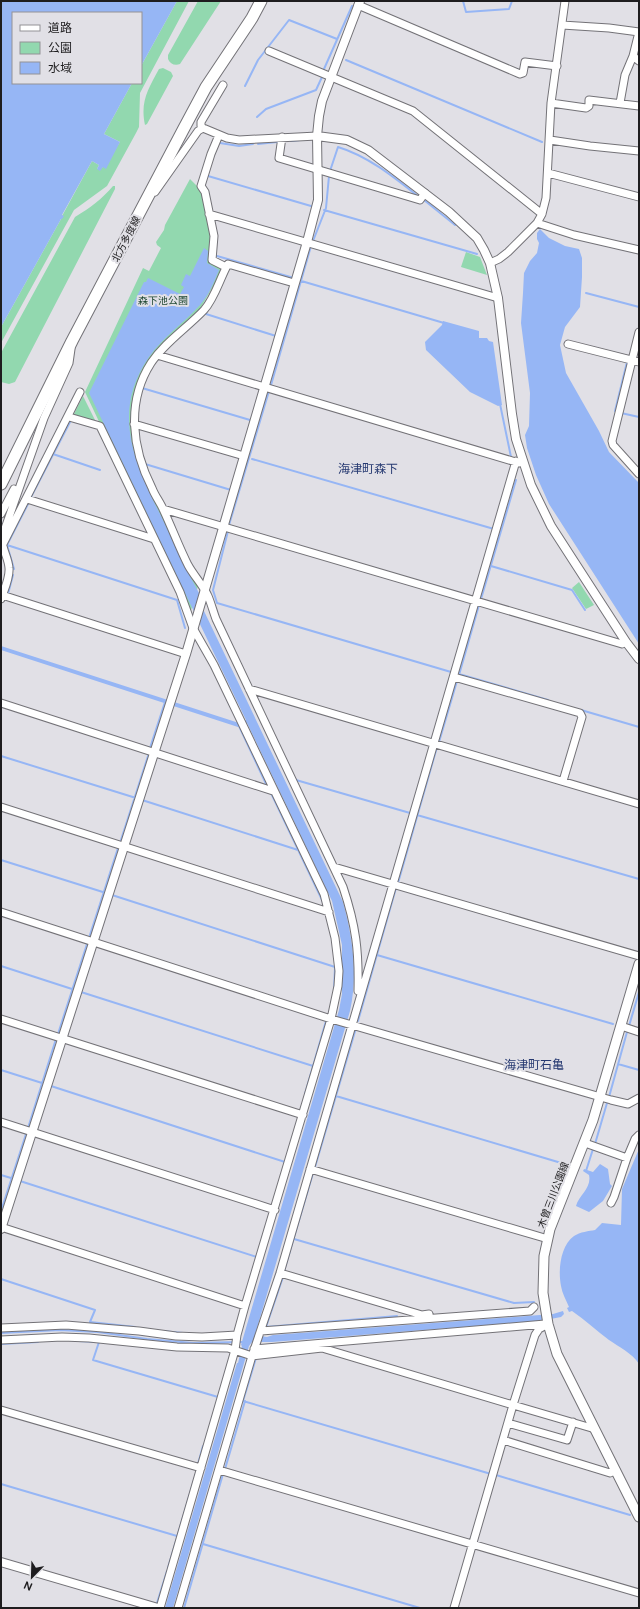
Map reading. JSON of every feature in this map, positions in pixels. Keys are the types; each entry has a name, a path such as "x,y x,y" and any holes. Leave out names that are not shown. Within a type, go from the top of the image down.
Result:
{"main road":[{"name":"北方多度線","path":"1,484 72,341 206,87 261,1"},
{"name":"木曽三川公園線","path":"639,964 585,1143 555,1216 548,1239 543,1273 545,1309 557,1354 639,1517"}],"street":[{"path":"490,263 499,259 508,252 537,223 542,214 546,198 551,103 565,1"},
{"path":"245,1306 1,1228 186,654 224,527 318,200 317,136 322,102 359,3 520,74 523,73 525,62 557,66"},
{"path":"562,26 609,28 639,32 633,56 625,75 620,103"},
{"path":"269,51 413,111 542,214"},
{"path":"633,56 639,61"},
{"path":"224,85 201,122 201,126 203,128 227,138 246,140 317,136 347,140 368,150 450,212 477,238 490,263 498,298 516,439 531,485 551,526 626,642 639,659"},
{"path":"551,103 586,108 589,106 589,100 639,106"},
{"path":"133,223 198,131 203,128"},
{"path":"219,135 211,154 201,186 205,192 214,236 212,260 226,267"},
{"path":"282,137 279,158 420,200 425,193"},
{"path":"550,140 639,151"},
{"path":"548,173 639,197"},
{"path":"209,214 498,298"},
{"path":"537,223 574,235 639,250"},
{"path":"294,281 228,264 205,309 178,333 157,355 146,371 137,398 134,424 136,444 141,463 151,488 163,509 188,565 208,596 216,619 343,887 354,921 359,958 358,1000"},
{"path":"639,332 636,361 612,441 639,474"},
{"path":"72,341 69,363 46,413 2,534 2,546 9,566 9,572 2,597 186,654"},
{"path":"568,344 636,361"},
{"path":"157,355 524,465"},
{"path":"2,546 69,417 80,392"},
{"path":"1,1562 159,1608 236,1349 237,1337 245,1306 332,1019 339,971 336,938 324,894 214,665 194,627 180,592 100,426 69,417"},
{"path":"134,424 244,456"},
{"path":"178,1608 219,1470 252,1351 260,1333 280,1273 351,1024 516,462"},
{"path":"1,514 25,469"},
{"path":"27,499 154,539"},
{"path":"163,509 622,644 626,642"},
{"path":"454,677 580,713 582,717 563,781"},
{"path":"249,689 639,804"},
{"path":"1,703 274,791"},
{"path":"1,807 329,912"},
{"path":"334,866 639,956"},
{"path":"1,912 332,1019 628,1104 639,1098"},
{"path":"1,1019 303,1115"},
{"path":"621,1026 639,1032"},
{"path":"1,1122 275,1210"},
{"path":"611,1203 627,1158 635,1139 639,1135"},
{"path":"585,1143 627,1158"},
{"path":"310,1169 548,1239"},
{"path":"280,1273 422,1315 534,1307 545,1309"},
{"path":"260,1333 530,1311 534,1307"},
{"path":"1,1324 66,1321 88,1323"},
{"path":"252,1351 548,1323"},
{"path":"454,1608 535,1335 539,1329 548,1323"},
{"path":"1,1328 66,1324 176,1336 237,1337"},
{"path":"1,1340 62,1337 90,1338 177,1347 228,1348 252,1351 322,1348 595,1429"},
{"path":"1,1410 201,1468"},
{"path":"508,1423 568,1440 573,1422"},
{"path":"503,1440 610,1472 616,1470"},
{"path":"219,1470 639,1593"}],"green space":[{"path":"177,1 189,1 140,93 139,127 107,186 74,210 1,343 1,327 62,219 62,216 92,161 99,165 97,169 103,167 120,142 104,134 131,84 142,84 142,64"},
{"path":"198,1 221,1 180,64 173,64 169,61 168,55"},
{"path":"163,68 171,72 173,76 147,124 145,125 144,102 151,83 159,69"},
{"name":"森下池公園","path":"190,179 203,192 212,236 210,250 223,269 200,309 169,339 139,384 133,441 160,509 198,586 190,614 85,392 143,268 149,271 161,248 156,242 164,230 165,225"},
{"path":"113,186 115,186 115,189 15,382 9,384 1,382 1,353 75,217 96,203"},
{"path":"466,252 480,257 487,275 461,267"},
{"path":"83,396 97,424 73,416"},
{"path":"579,582 594,605 586,609 572,588"}],"water":[{"path":"1,1 177,1 142,64 142,12 12,12 12,84 131,84 104,134 120,142 106,169 103,167 100,171 97,169 99,165 92,161 62,215 64,216 1,327"},
{"path":"540,229 549,238 565,246 579,249 582,258 580,307 565,327 560,345 566,373 599,431 609,452 639,483 639,644 549,504 536,475 527,448 525,435 529,426 530,393 521,323 524,273 530,261 537,253 539,243 537,233"},
{"path":"204,248 208,251 207,263 219,270 203,301 149,357 137,378 131,400 129,420 131,441 145,481 199,593 204,611 343,902 352,943 354,970 354,984 350,1011 255,1335 267,1337 273,1335 553,1314 563,1311 564,1314 561,1317 540,1321 272,1342 252,1342 249,1346 173,1608 165,1608 238,1363 241,1345 339,1010 342,994 342,945 332,901 247,723 241,727 238,727 1,650 1,646 239,723 246,720 89,393 144,282 146,282 148,278 180,294 184,287 181,285 186,274 190,276"},
{"path":"443,321 479,331 479,338 487,338 489,341 493,342 502,405 498,406 470,392 426,350 425,342 442,325"},
{"path":"639,1149 639,1364 629,1353 609,1340 577,1314 572,1311 569,1312 567,1308 569,1307 563,1294 560,1280 560,1266 563,1252 569,1240 574,1236 595,1230 602,1223 621,1225 622,1189"},
{"path":"600,1164 608,1169 610,1184 612,1186 603,1201 589,1212 576,1206 589,1184 589,1175 583,1171 584,1169 593,1172"}],"waterway":[{"path":"463,1 466,12 509,9 512,1"},
{"path":"324,69 352,6"},
{"path":"245,86 258,60 289,20 337,39"},
{"path":"346,60 542,142"},
{"path":"257,117 266,109 316,90 322,77"},
{"path":"291,141 300,140"},
{"path":"258,144 277,142"},
{"path":"220,143 239,146 253,144"},
{"path":"330,171 338,147 370,162 391,175 419,197"},
{"path":"208,176 311,206"},
{"path":"313,241 326,208 329,176"},
{"path":"424,200 455,225"},
{"path":"324,210 477,254"},
{"path":"271,385 311,246"},
{"path":"217,256 294,278"},
{"path":"298,280 444,323"},
{"path":"586,293 639,307"},
{"path":"206,314 276,336"},
{"path":"617,412 615,411 627,362"},
{"path":"142,388 250,420"},
{"path":"229,525 269,391"},
{"path":"500,404 511,457"},
{"path":"621,413 639,417"},
{"path":"31,497 70,422"},
{"path":"53,454 100,470"},
{"path":"252,459 494,529"},
{"path":"145,464 231,490"},
{"path":"481,599 516,480"},
{"path":"14,569 7,545 29,502"},
{"path":"228,531 213,590 217,603 451,672"},
{"path":"7,545 177,600 185,628"},
{"path":"491,566 572,590 585,610"},
{"path":"8,594 13,575"},
{"path":"459,675 479,605"},
{"path":"459,674 548,700"},
{"path":"439,742 457,681"},
{"path":"150,748 165,702"},
{"path":"581,710 639,727"},
{"path":"239,726 267,786"},
{"path":"398,883 437,747"},
{"path":"120,843 149,753"},
{"path":"1,756 136,798"},
{"path":"295,778 296,780 410,813"},
{"path":"271,793 323,902"},
{"path":"142,800 298,850"},
{"path":"417,815 639,879"},
{"path":"89,938 118,848"},
{"path":"1,860 106,893"},
{"path":"358,1021 396,888"},
{"path":"112,895 335,967"},
{"path":"58,1034 87,944"},
{"path":"377,955 613,1024"},
{"path":"1,966 72,989"},
{"path":"334,991 335,967"},
{"path":"81,992 313,1066"},
{"path":"629,1026 639,992"},
{"path":"305,1094 326,1021"},
{"path":"315,1167 356,1028"},
{"path":"609,1097 627,1032"},
{"path":"28,1128 56,1039"},
{"path":"618,1064 639,1070"},
{"path":"1,1070 42,1083"},
{"path":"51,1086 285,1162"},
{"path":"336,1096 568,1165"},
{"path":"595,1144 607,1103"},
{"path":"1,1211 26,1134"},
{"path":"586,1171 593,1149"},
{"path":"284,1271 313,1173"},
{"path":"1,1175 11,1178"},
{"path":"20,1181 257,1257"},
{"path":"294,1239 514,1303 534,1302"},
{"path":"283,1277 266,1327 397,1316"},
{"path":"1,1279 95,1310 90,1322 135,1327"},
{"path":"1,1333 60,1330 98,1332 147,1339 193,1343 243,1342"},
{"path":"161,1331 183,1333"},
{"path":"78,1341 99,1342 93,1360 218,1397"},
{"path":"1,1344 38,1342"},
{"path":"256,1358 243,1401 491,1474"},
{"path":"225,1469 245,1401"},
{"path":"198,1464 203,1446"},
{"path":"168,1568 197,1470"},
{"path":"184,1608 223,1474"},
{"path":"496,1475 630,1515"},
{"path":"1,1484 177,1536"},
{"path":"203,1544 420,1608"},
{"path":"157,1603 167,1571"}],"district":[{"name":"海津町森下","path":"368,469"},
{"name":"海津町石亀","path":"534,1065"}]}
